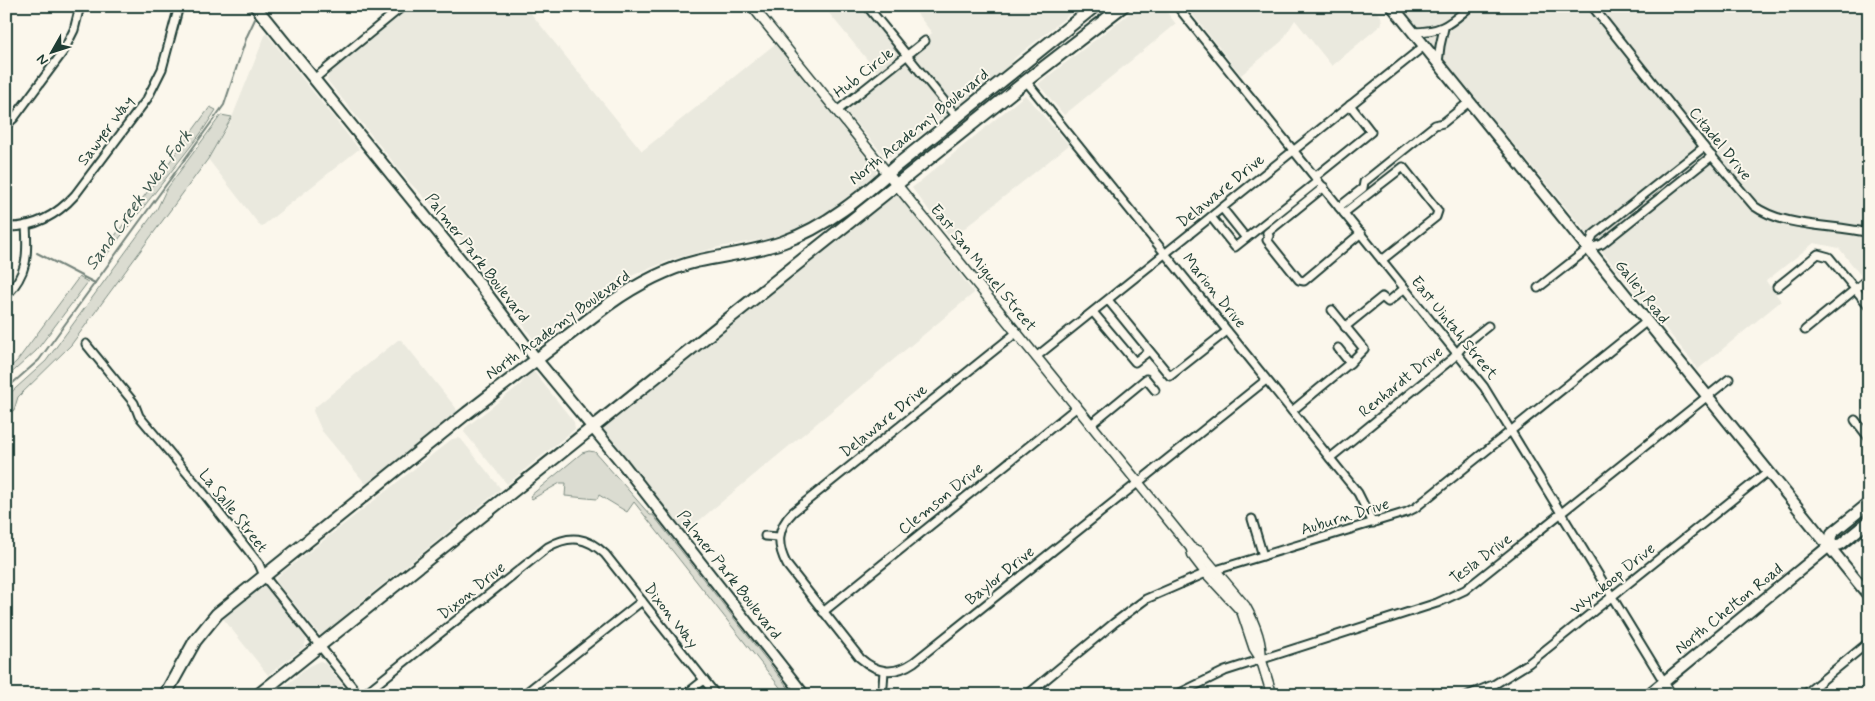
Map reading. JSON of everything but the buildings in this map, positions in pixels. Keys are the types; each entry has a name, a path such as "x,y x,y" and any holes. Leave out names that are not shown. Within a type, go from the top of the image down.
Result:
{"highway":[{"name":"North Academy Boulevard","path":"165,695 203,630 217,614 536,359 631,288 684,265 766,248 800,235 842,209 1096,6"},
{"name":"North Academy Boulevard","path":"258,695 1122,6"}],"main road":[{"name":"Palmer Park Boulevard","path":"254,6 472,274 536,359 593,428 804,695"},
{"name":"Galley Road","path":"1392,6 1869,596"},
{"name":"North Chelton Road","path":"1828,547 1832,533 1869,503"},
{"name":"North Chelton Road","path":"1648,695 1828,547 1841,544 1869,521"}],"street":[{"path":"6,125 14,118 63,52 74,30 80,6"},
{"name":"Sawyer Way","path":"6,226 26,225 41,221 64,207 76,195 147,99 162,69 179,6"},
{"path":"314,79 403,6"},
{"name":"East San Miguel Street","path":"752,6 1191,548 1199,552 1216,570"},
{"name":"Hub Circle","path":"868,6 957,117"},
{"name":"East Uintah Street","path":"1177,6 1484,387 1672,695"},
{"path":"1413,32 1428,32 1444,28 1471,6"},
{"name":"Citadel Drive","path":"1592,6 1748,200 1764,213 1785,220 1869,233"},
{"path":"1438,63 1444,28"},
{"name":"Hub Circle","path":"837,112 926,42"},
{"name":"Delaware Drive","path":"1036,357 1424,46"},
{"name":"Marion Drive","path":"1026,82 1358,493 1373,523"},
{"path":"1342,210 1363,188 1364,182 1435,125 1443,123 1469,102"},
{"path":"1211,217 1236,247 1371,132 1350,105"},
{"path":"1588,249 1594,234 1704,147"},
{"path":"1538,288 1588,249 1602,244 1712,156"},
{"path":"1342,210 1403,167 1438,210 1436,217 1382,260"},
{"path":"1324,187 1267,233 1269,236 1267,240 1299,280 1304,281 1361,233"},
{"path":"1222,208 1246,238"},
{"path":"6,296 21,276 26,263 28,250 26,225"},
{"path":"1777,288 1818,254 1829,257 1869,306"},
{"path":"1805,330 1869,278"},
{"path":"1345,327 1382,297 1388,302 1404,288"},
{"path":"1108,300 1170,376 1226,331"},
{"path":"1292,411 1364,349 1332,310"},
{"path":"1093,312 1135,362 1149,351"},
{"name":"Auburn Drive","path":"1027,695 1114,622 1146,599 1206,573 1373,523 1415,508 1646,322"},
{"name":"Renhardt Drive","path":"1330,458 1488,326"},
{"name":"Delaware Drive","path":"778,537 782,525 793,512 1016,333"},
{"name":"La Salle Street","path":"86,344 134,403 139,416 202,491 259,564 264,576 359,695"},
{"path":"1338,348 1350,363"},
{"name":"Tesla Drive","path":"1176,695 1225,671 1457,595 1474,584 1729,379"},
{"path":"1090,425 1146,380 1155,390"},
{"name":"Baylor Drive","path":"884,671 902,669 914,662 1266,380"},
{"name":"Clemson Drive","path":"823,612 1076,408"},
{"path":"1855,420 1869,438"},
{"name":"Wynkoop Drive","path":"1468,695 1495,684 1523,667 1613,597 1767,472"},
{"path":"1252,520 1263,556"},
{"path":"765,536 778,537 779,548 787,564 860,658 873,667 884,671 883,686"},
{"name":"Dixon Drive","path":"363,695 558,541 566,539 582,540 591,543 605,554"},
{"name":"East San Miguel Street","path":"1191,548 1193,556 1206,573"},
{"name":"Dixon Way","path":"605,554 716,695"},
{"path":"1216,570 1251,616 1261,647 1261,659"},
{"path":"1206,573 1242,612 1254,648 1261,659 1272,695"},
{"path":"523,695 642,601"},
{"path":"1804,695 1869,642"},
{"path":"685,695 704,680"}],"shaded area":[{"path":"412,6 525,6 642,151 775,44 876,170 876,174 832,209 793,231 766,239 719,247 673,259 631,276 598,299 546,341 539,342 534,340 506,301 477,267 476,258 433,206 410,183 327,80 329,73"},
{"path":"823,6 860,6 902,57 932,33 911,6 1080,6 1015,58 1005,71 960,109 942,117 893,156 889,157 883,154 846,112 884,80"},
{"path":"1139,6 1162,6 1176,24 1064,115 1038,84"},
{"path":"1186,6 1372,6 1381,16 1382,24 1332,66 1295,20 1282,41 1241,75"},
{"path":"1400,6 1869,6 1869,286 1839,248 1814,243 1766,281 1781,301 1697,370 1693,362"},
{"path":"266,33 359,149 261,227 208,159 229,125"},
{"path":"1025,95 1069,145 951,239 912,188"},
{"path":"210,107 216,110 201,133 104,258 103,252"},
{"path":"221,115 232,117 208,159 71,345 18,397 14,410 6,416 6,397 46,361 157,209 166,190"},
{"path":"897,192 974,293 684,533 600,429"},
{"path":"79,277 88,282 36,351 6,378 6,371 17,361"},
{"path":"398,340 404,343 456,408 457,412 369,483 365,483 322,431 313,411 314,408"},
{"path":"532,371 574,422 575,429 507,484 464,432 465,428 521,384"},
{"path":"452,439 461,439 501,489 351,610 344,620 321,636 276,581 277,577"},
{"path":"595,452 650,515 653,515 794,695 786,695 634,502 627,512 599,495 597,499 565,496 566,483 560,483 532,499 530,496 582,453"},
{"path":"259,586 265,586 306,638 304,647 268,675 222,617"},
{"path":"320,661 325,663 350,695 274,695 311,665"}],"waterway":[{"name":"Sand Creek West Fork","path":"6,389 39,360 224,105 247,36 257,15"},
{"path":"37,253 95,283"}]}
